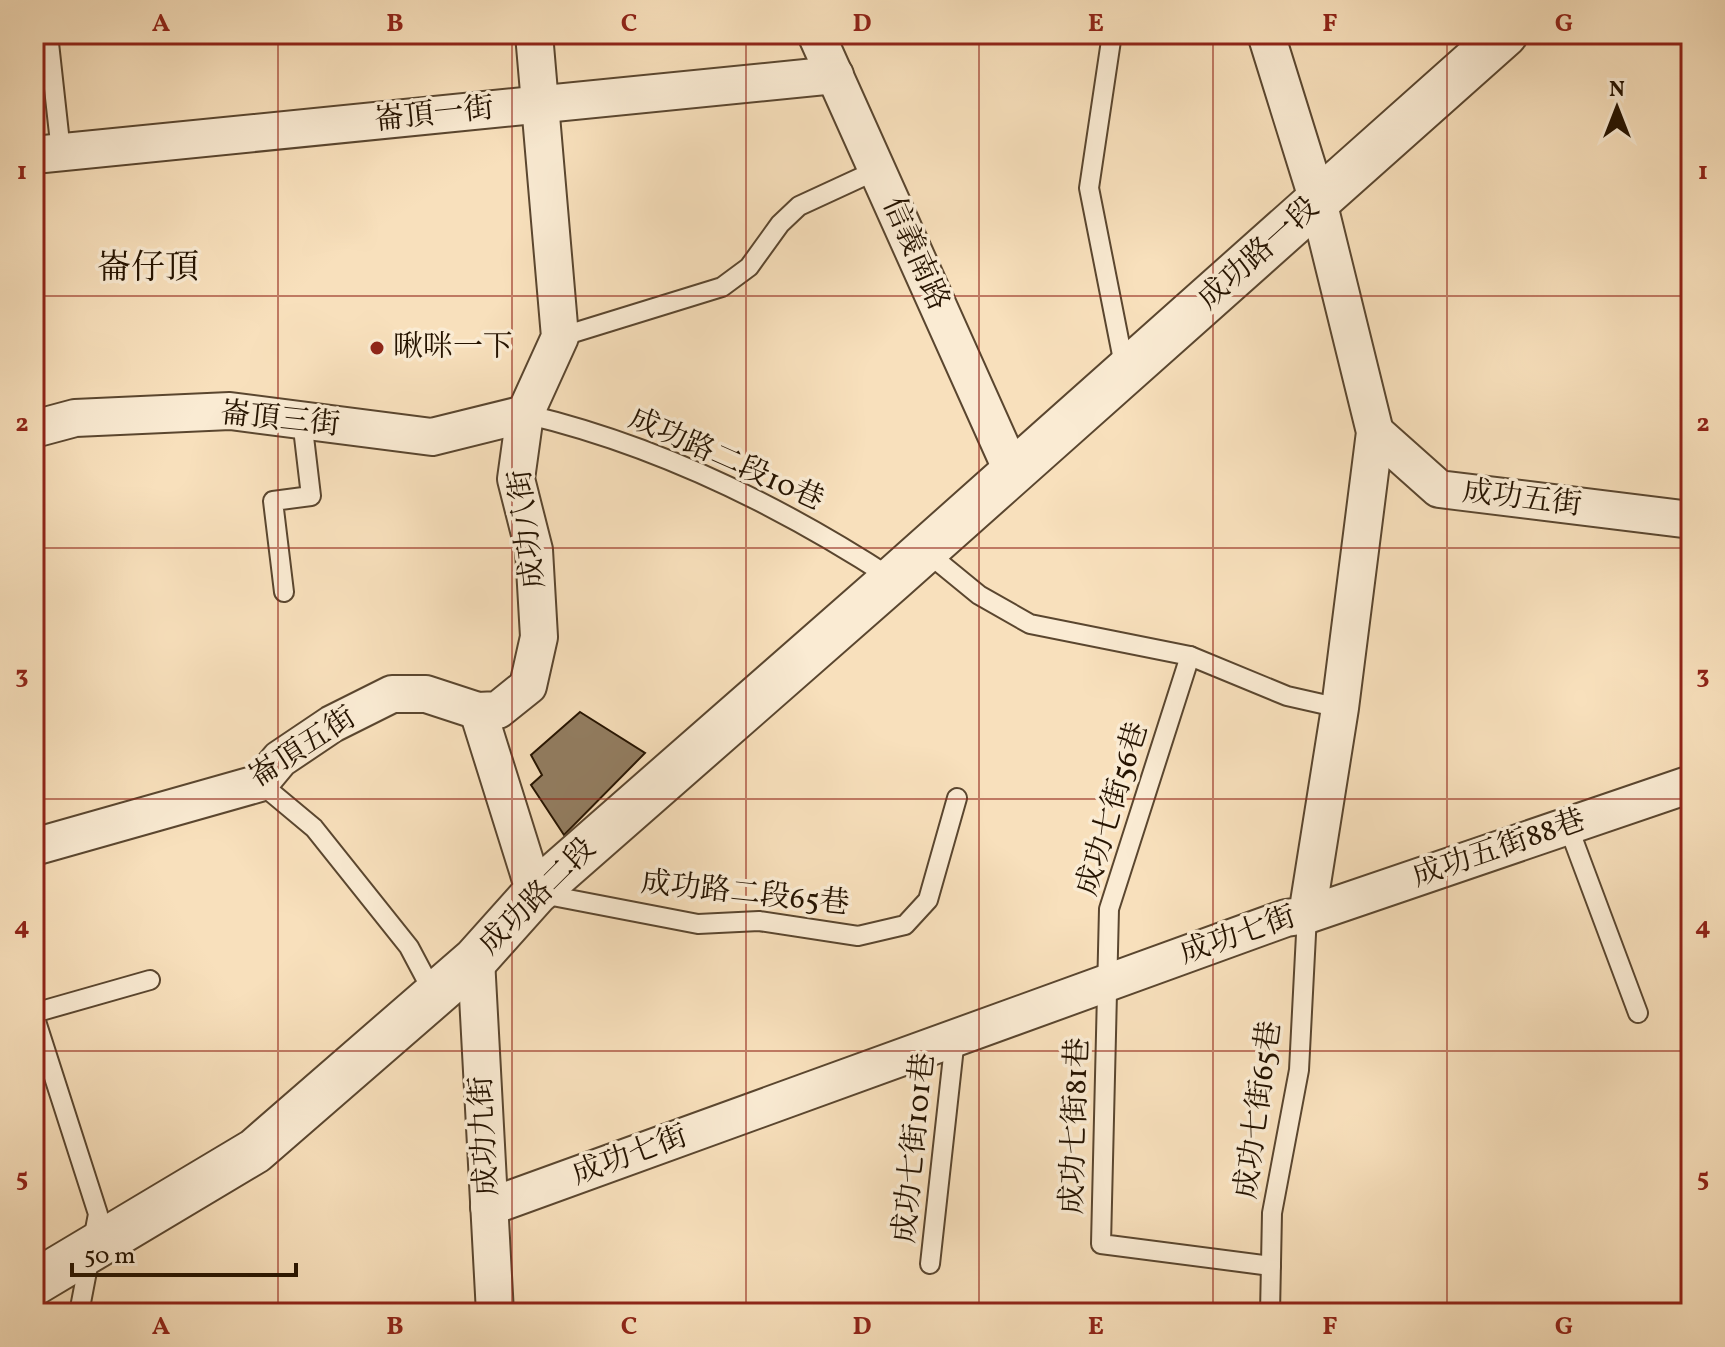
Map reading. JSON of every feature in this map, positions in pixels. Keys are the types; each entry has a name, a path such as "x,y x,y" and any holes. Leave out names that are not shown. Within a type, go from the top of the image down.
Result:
{"street":[{"name":"成功八街","path":"478,711 498,710 528,686 539,637 534,550 516,479 525,414 560,337 534,34"},
{"name":"信義南路","path":"816,34 1013,473"},
{"name":"成功七街","path":"489,1207 1286,918 1307,915 1340,708 1375,432 1318,201 1266,34"},
{"name":"成功路一段","path":"1013,473 1505,34"},
{"name":"崙頂一街","path":"47,153 835,75"},
{"name":"崙頂三街","path":"34,429 75,418 230,411 432,437 525,414"},
{"name":"成功五街","path":"1375,432 1439,489 1691,520"},
{"name":"成功路二段","path":"34,1283 255,1151 476,959 535,893 1013,473"},
{"name":"崙頂五街","path":"34,847 260,783 280,759 332,724 392,694 426,694 478,711"},
{"path":"478,711 535,893"},
{"name":"成功五街88巷","path":"1307,915 1691,784"},
{"name":"成功九街","path":"476,959 495,1313"}],"lane":[{"path":"47,153 48,34"},
{"path":"1112,34 1089,188 1126,373"},
{"path":"560,337 722,287 749,267 780,224 799,206 877,170"},
{"name":"成功路二段10巷","path":"525,414 585,428 770,504 979,595 1030,624 1190,656 1287,696 1340,708"},
{"path":"284,592 273,501 311,496 302,420"},
{"name":"成功七街56巷","path":"1108,983 1109,909 1190,656"},
{"path":"260,783 314,828 409,947 435,996"},
{"name":"成功路二段65巷","path":"535,893 698,924 759,921 858,936 905,925 928,900 957,798"},
{"path":"1568,826 1638,1013"},
{"name":"成功七街65巷","path":"1270,1313 1272,1213 1299,1070 1307,915"},
{"path":"79,1313 98,1214 34,1014 150,980"},
{"name":"成功七街81巷","path":"1108,983 1101,1244 1271,1266"},
{"name":"成功七街101巷","path":"930,1264 955,1038"}],"building":[{"path":"580,712 645,753 564,835 531,785 542,775 531,755"}],"place":[{"name":"啾咪一下","path":"377,348"}],"district":[{"name":"崙仔頂","path":"148,269"}]}
